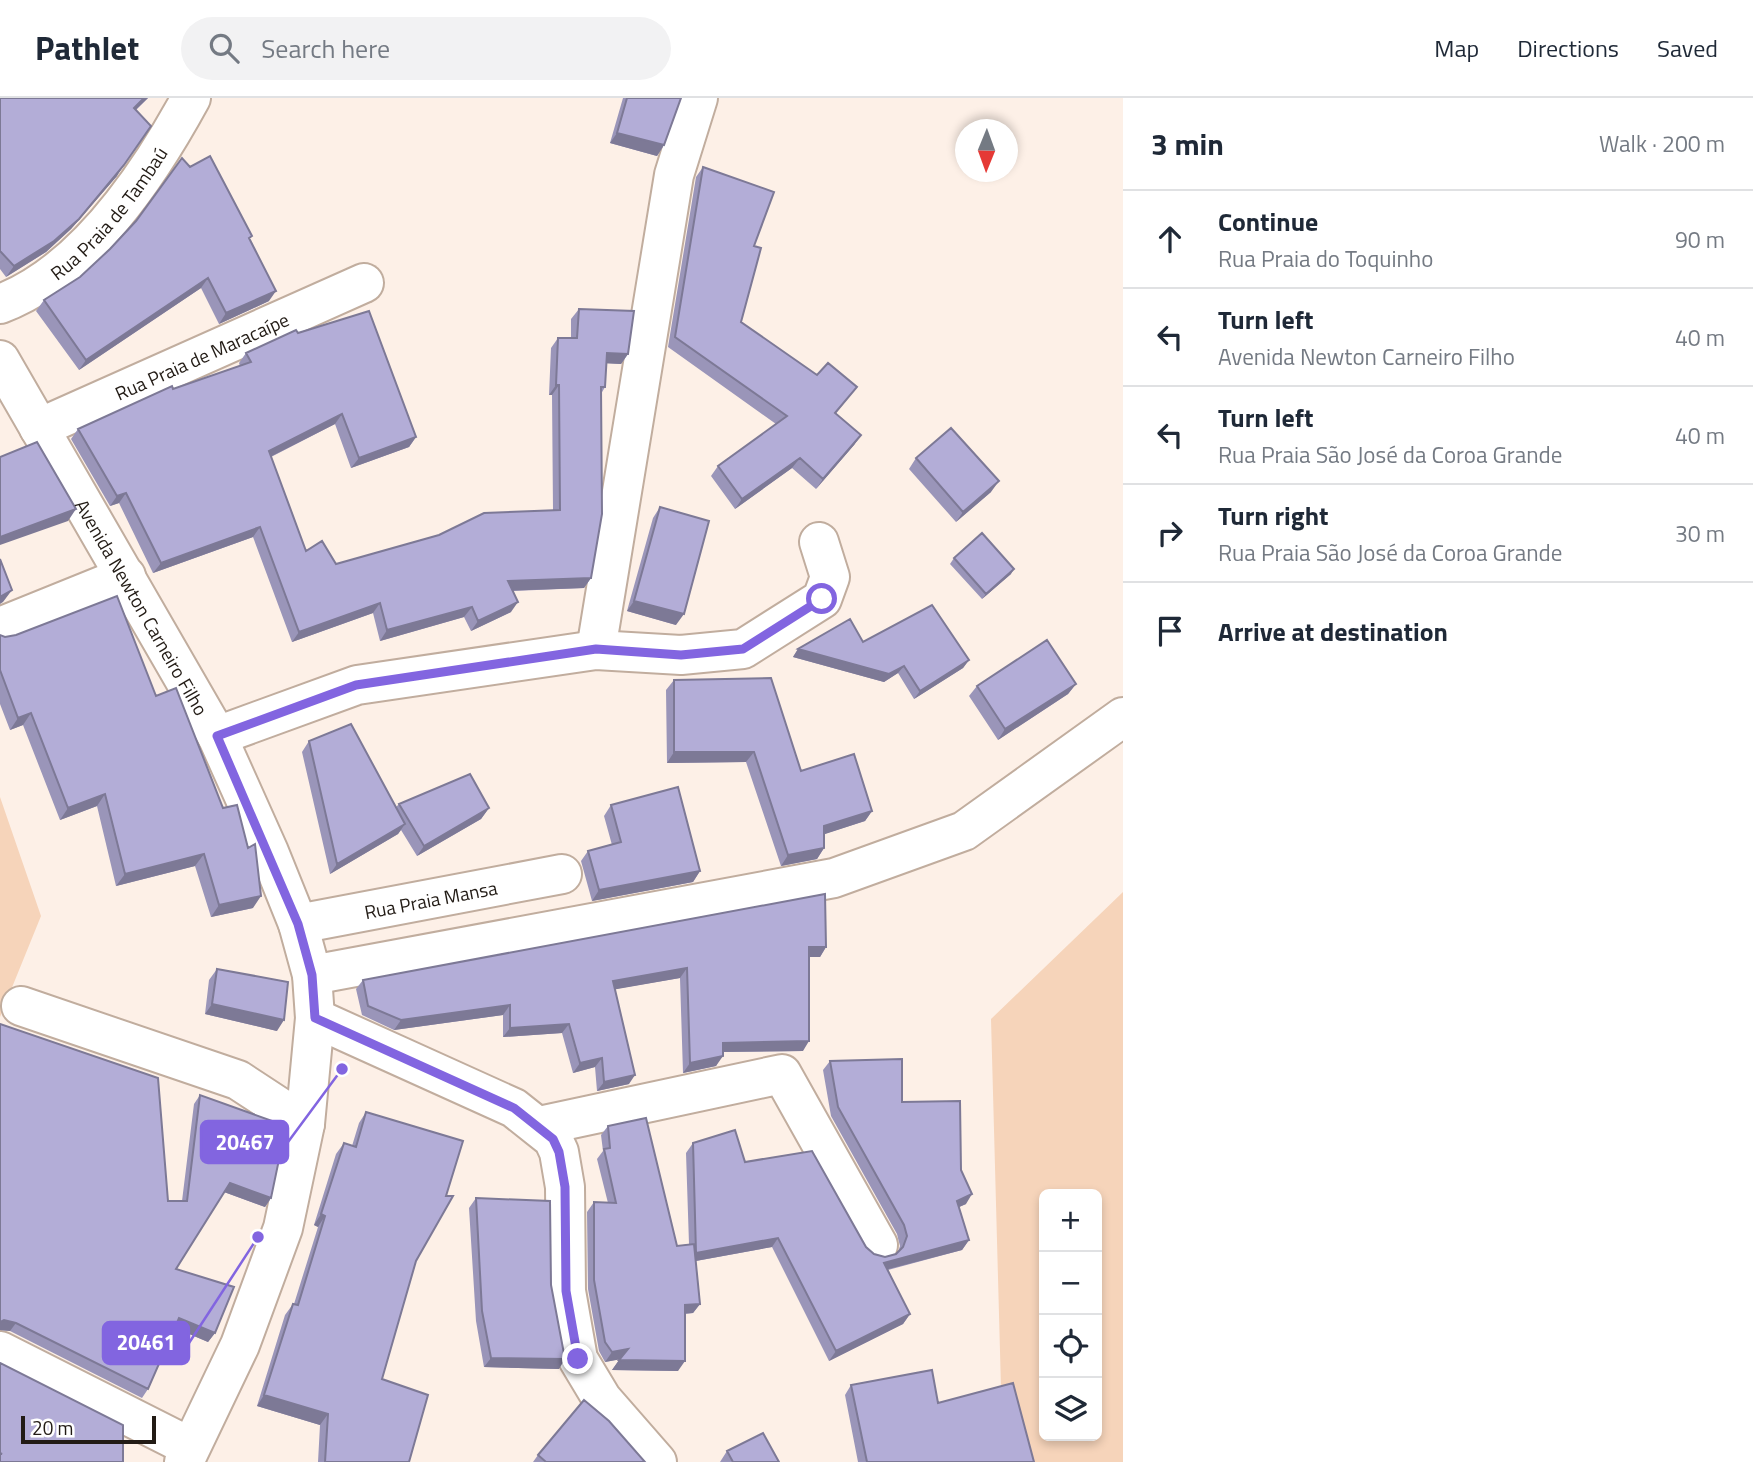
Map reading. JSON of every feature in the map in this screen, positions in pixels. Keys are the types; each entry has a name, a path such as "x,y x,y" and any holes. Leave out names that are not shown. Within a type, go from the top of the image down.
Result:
{"street":[{"name":"Rua Praia de Tambaú","path":"0,304 23,295 67,265 125,200 168,141 191,98"},
{"path":"596,649 674,174 698,98"},
{"name":"Rua Praia de Maracaípe","path":"39,428 364,283"},
{"name":"Avenida Newton Carneiro Filho","path":"0,360 217,736 298,924 312,975 315,1018 305,1124 283,1228 240,1345 187,1455"},
{"path":"217,736 356,685 596,649 681,655 743,649 822,599 830,577 819,542"},
{"path":"0,627 126,576"},
{"path":"312,975 834,878 964,831 1123,717"},
{"name":"Rua Praia Mansa","path":"298,924 562,874"},
{"path":"21,1006 238,1080 305,1124"},
{"path":"315,1018 514,1108 553,1139 559,1152 563,1175 566,1291 578,1359 602,1399 657,1462"},
{"path":"539,1126 782,1074 878,1245"},
{"path":"0,1351 187,1455"}],"shaded area":[{"path":"0,797 41,916 0,1017"},
{"path":"1123,892 1123,1462 1003,1462 991,1019"}],"building":[{"path":"0,98 144,98 134,108 151,126 124,165 79,219 54,241 14,266 0,251"},
{"path":"627,98 681,98 664,145 617,133"},
{"path":"210,156 252,236 249,238 276,291 226,313 208,278 86,360 44,300 80,277 110,249 136,221 182,158 190,167"},
{"path":"703,167 774,192 754,246 761,248 741,322 817,375 828,363 857,387 835,413 861,435 823,479 800,458 742,499 718,466 787,416 675,337"},
{"path":"579,309 634,311 628,354 607,353 605,387 601,387 602,514 591,578 508,581 518,602 478,621 472,607 387,630 380,603 299,632 260,527 161,563 126,493 117,496 78,429 172,386 173,389 251,362 246,353 296,330 298,333 369,311 416,437 359,458 342,414 269,451 306,551 322,541 336,564 439,535 484,513 560,510 559,385 556,385 558,338 577,338"},
{"path":"951,428 999,481 963,512 916,458"},
{"path":"37,442 76,509 0,537 0,457"},
{"path":"660,507 709,521 684,614 634,601"},
{"path":"982,533 1014,569 986,594 954,558"},
{"path":"0,559 12,590 0,597"},
{"path":"117,596 156,696 176,688 223,808 237,805 248,848 255,844 261,896 219,905 204,854 125,874 105,794 68,808 31,713 18,718 0,670 0,635 16,635"},
{"path":"932,605 969,660 920,691 904,666 889,674 798,649 850,619 863,642"},
{"path":"1047,640 1076,684 1005,729 977,686"},
{"path":"771,678 801,771 854,754 872,811 824,826 824,848 788,855 754,752 674,752 674,680"},
{"path":"351,724 405,824 337,864 309,741"},
{"path":"470,774 489,808 424,846 399,804"},
{"path":"678,787 700,871 599,890 588,851 621,842 611,805"},
{"path":"825,894 826,947 809,947 809,1041 723,1043 723,1056 690,1063 687,968 613,981 635,1075 604,1082 602,1058 580,1063 569,1024 510,1028 510,1005 401,1020 368,1006 363,980"},
{"path":"217,969 288,982 284,1020 212,1004"},
{"path":"0,1024 158,1078 168,1201 187,1201 200,1095 286,1126 271,1198 230,1183 176,1269 234,1287 215,1333 179,1318 148,1389 16,1323 4,1320 0,1322"},
{"path":"902,1059 902,1102 960,1101 961,1170 972,1194 957,1201 969,1240 884,1263 910,1314 836,1351 778,1238 696,1253 693,1143 735,1130 745,1162 812,1151 866,1247 874,1254 885,1257 896,1254 903,1247 907,1236 904,1225 838,1107 830,1061"},
{"path":"366,1112 463,1141 446,1196 453,1196 416,1261 382,1379 428,1395 409,1462 325,1462 328,1414 264,1395 293,1304 298,1305 325,1216 321,1214 344,1143 356,1147"},
{"path":"646,1118 677,1246 694,1244 700,1304 685,1305 685,1361 619,1360 628,1349 612,1352 605,1342 594,1280 594,1202 616,1203 604,1149 610,1148 608,1126"},
{"path":"476,1198 550,1201 551,1285 565,1359 491,1358 482,1311"},
{"path":"0,1363 123,1425 123,1462 0,1462"},
{"path":"932,1370 938,1403 1013,1383 1034,1462 867,1462 851,1385"},
{"path":"584,1400 609,1421 645,1462 546,1462 538,1455"},
{"path":"763,1433 779,1462 733,1462 727,1451"}],"place":[{"name":"20467","path":"342,1069"},
{"name":"20461","path":"258,1237"}],"route":[{"path":"578,1359 566,1291 565,1187 559,1152 553,1139 514,1108 315,1018 312,975 298,924 217,736 356,685 596,649 681,655 743,649 822,599"}]}
